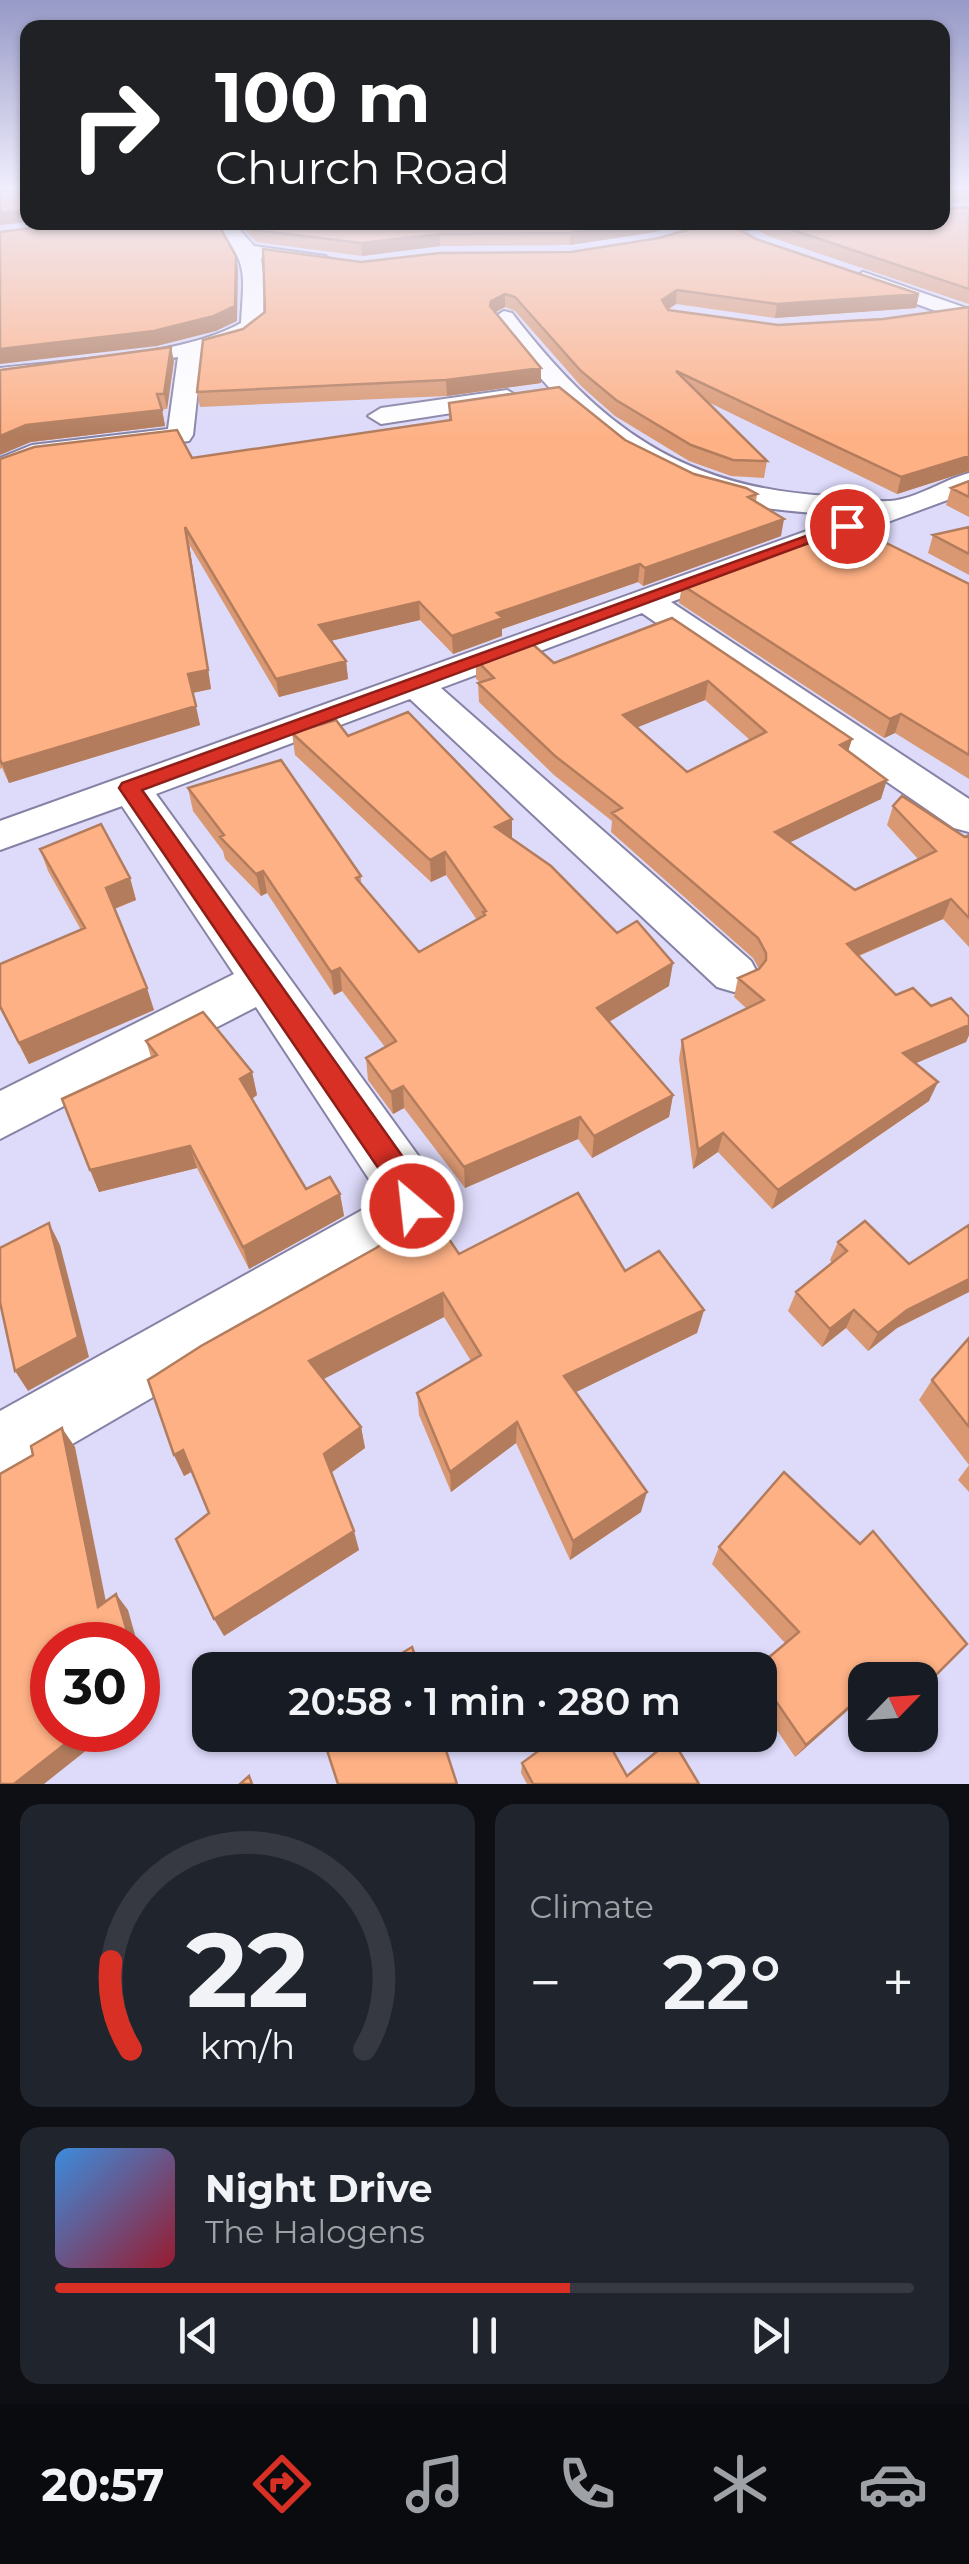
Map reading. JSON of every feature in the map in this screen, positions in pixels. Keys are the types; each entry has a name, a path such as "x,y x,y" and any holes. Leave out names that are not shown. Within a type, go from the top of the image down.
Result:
{"street":[{"path":"0,375 191,347 245,334 252,326 254,270"},
{"path":"848,272 965,315"},
{"path":"909,319 965,315"},
{"path":"504,318 534,361 564,391 632,444 711,487 772,500 894,509"},
{"path":"0,468 32,452 180,435 191,347"},
{"path":"382,416 564,391"},
{"path":"0,836 969,482"},
{"path":"847,526 882,545"},
{"path":"645,600 969,818"},
{"path":"414,683 734,974"},
{"path":"0,1448 399,1223 412,1206 410,1190 130,788"},
{"path":"0,1116 263,982"}],"building":[{"path":"0,270 236,270 235,306 214,316 154,331 0,349"},
{"path":"264,270 849,270 919,294 777,304 677,290 662,300 668,310 778,325 883,319 969,307 969,456 901,477 676,371 767,461 733,460 691,445 616,400 581,371 515,297 505,294 491,301 490,306 541,368 446,380 197,392 203,340 243,329 265,312"},
{"path":"913,270 969,270 969,289"},
{"path":"171,347 164,394 157,394 162,410 26,425 0,436 0,370"},
{"path":"559,387 625,440 694,474 746,488 757,494 748,497 784,519 645,568 640,564 497,613 503,618 452,636 419,602 319,625 346,661 276,679 185,527 208,670 188,674 196,706 2,764 0,459 34,447 177,430 192,458 451,420 449,403"},
{"path":"969,481 969,497 951,488"},
{"path":"969,527 969,554 933,535"},
{"path":"858,529 969,584 969,755 901,714 890,719 682,585 815,537 824,543"},
{"path":"672,618 852,739 840,745 887,780 775,832 855,890 936,851 893,806 902,796 965,837 969,835 969,918 951,899 847,944 896,995 913,988 931,1006 951,998 969,1017 969,1025 903,1053 938,1082 778,1190 723,1133 698,1150 682,1040 764,1000 738,978 759,969 766,953 758,938 612,813 622,808 555,756 478,683 494,678 476,660 529,641 554,663","holes":["708,681 766,732 687,772 623,715"]},
{"path":"408,712 512,819 495,827 551,866 617,933 637,921 673,963 597,1008 673,1095 594,1136 580,1117 464,1167 403,1086 391,1092 366,1058 396,1041 340,968 331,972 263,871 256,874 220,837 224,835 188,788 281,760 361,876 356,878 419,952 486,911 445,852 430,860 292,733 336,720 348,736"},
{"path":"101,824 130,878 106,888 147,988 19,1043 0,1006 0,964 85,928 40,849"},
{"path":"203,1012 252,1072 240,1079 306,1189 330,1177 340,1194 243,1247 190,1146 90,1170 62,1099 157,1055 146,1041"},
{"path":"578,1193 625,1271 659,1251 704,1310 564,1376 647,1492 573,1541 517,1422 450,1472 417,1393 481,1355 443,1293 309,1361 361,1427 324,1454 354,1531 214,1619 176,1539 209,1513 183,1450 174,1455 148,1380 376,1248 430,1211 459,1254"},
{"path":"865,1221 909,1264 969,1225 969,1279 907,1310 878,1333 854,1310 830,1329 796,1292 847,1251 838,1242"},
{"path":"49,1223 78,1337 15,1371 0,1302 0,1248"},
{"path":"969,1338 969,1427 932,1380"},
{"path":"62,1428 98,1607 116,1594 124,1622 30,1622 30,1752 55,1752 14,1784 0,1784 0,1474 33,1455 31,1446"},
{"path":"784,1472 860,1544 873,1531 967,1644 938,1673 938,1662 848,1662 848,1708 806,1745 777,1703 775,1652 799,1632 719,1547"},
{"path":"328,1752 447,1752 457,1784 338,1784"},
{"path":"537,1752 614,1752 627,1776 656,1752 680,1752 699,1784 533,1784 522,1763"}],"route":[{"path":"412,1206 410,1190 313,1056 130,788 847,526"}]}
